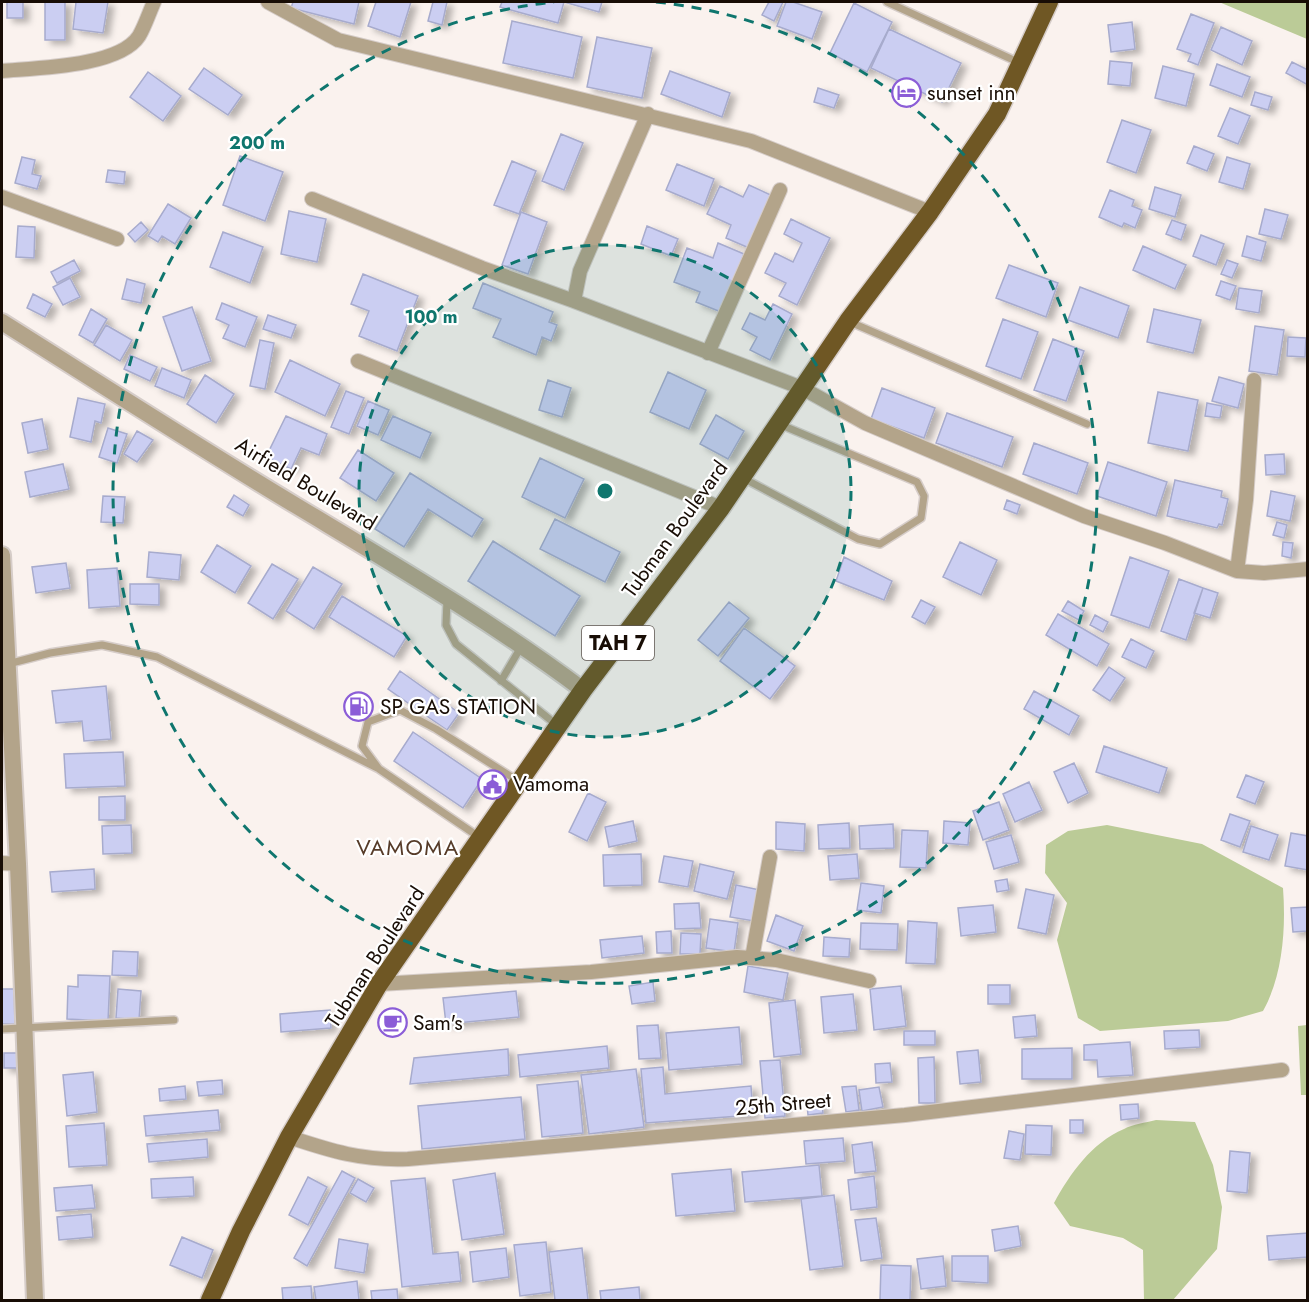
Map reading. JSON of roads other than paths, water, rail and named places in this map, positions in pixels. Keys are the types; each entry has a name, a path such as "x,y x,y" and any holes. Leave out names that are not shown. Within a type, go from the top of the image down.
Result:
{"highway":[{"name":"Tubman Boulevard","path":"210,1300 241,1231 289,1137 380,984 583,690 721,508 848,321 930,212 997,114 1049,2"}],"street":[{"path":"2,71 88,63 115,54 138,38 154,2"},
{"path":"268,2 338,40 751,141 930,212"},
{"path":"574,301 580,271 648,114"},
{"path":"708,352 780,190"},
{"path":"2,197 117,239"},
{"path":"312,199 482,268 802,388 865,423 1073,511 1237,571 1264,573 1308,569"},
{"name":"Airfield Boulevard","path":"2,322 293,504 447,596 522,644 583,690"},
{"path":"358,361 721,508"},
{"path":"1237,571 1246,500 1254,380"},
{"path":"2,555 8,664 10,864 24,1027 35,1300"},
{"path":"752,958 770,857"},
{"path":"380,984 591,972 737,957 812,966 869,981"},
{"name":"25th Street","path":"289,1137 344,1156 377,1160 408,1159 905,1115 1282,1070"}],"lane":[{"path":"887,2 1020,63"},
{"path":"848,321 1087,423"},
{"path":"741,477 858,539 880,544 921,518 924,496 917,482 779,424"},
{"path":"447,596 446,625 456,644 558,726"},
{"path":"501,681 522,644"},
{"path":"8,664 50,653 102,645 157,657 379,769 481,839"},
{"path":"379,769 362,746 368,722 400,710 436,729 520,782"},
{"path":"2,1029 174,1020"}],"place":[{"name":"sunset inn","path":"906,93"},
{"name":"SP GAS STATION","path":"359,707"},
{"name":"Vamoma","path":"492,784"},
{"name":"Sam's","path":"392,1023"}],"district":[{"name":"VAMOMA","path":"408,847"}]}
